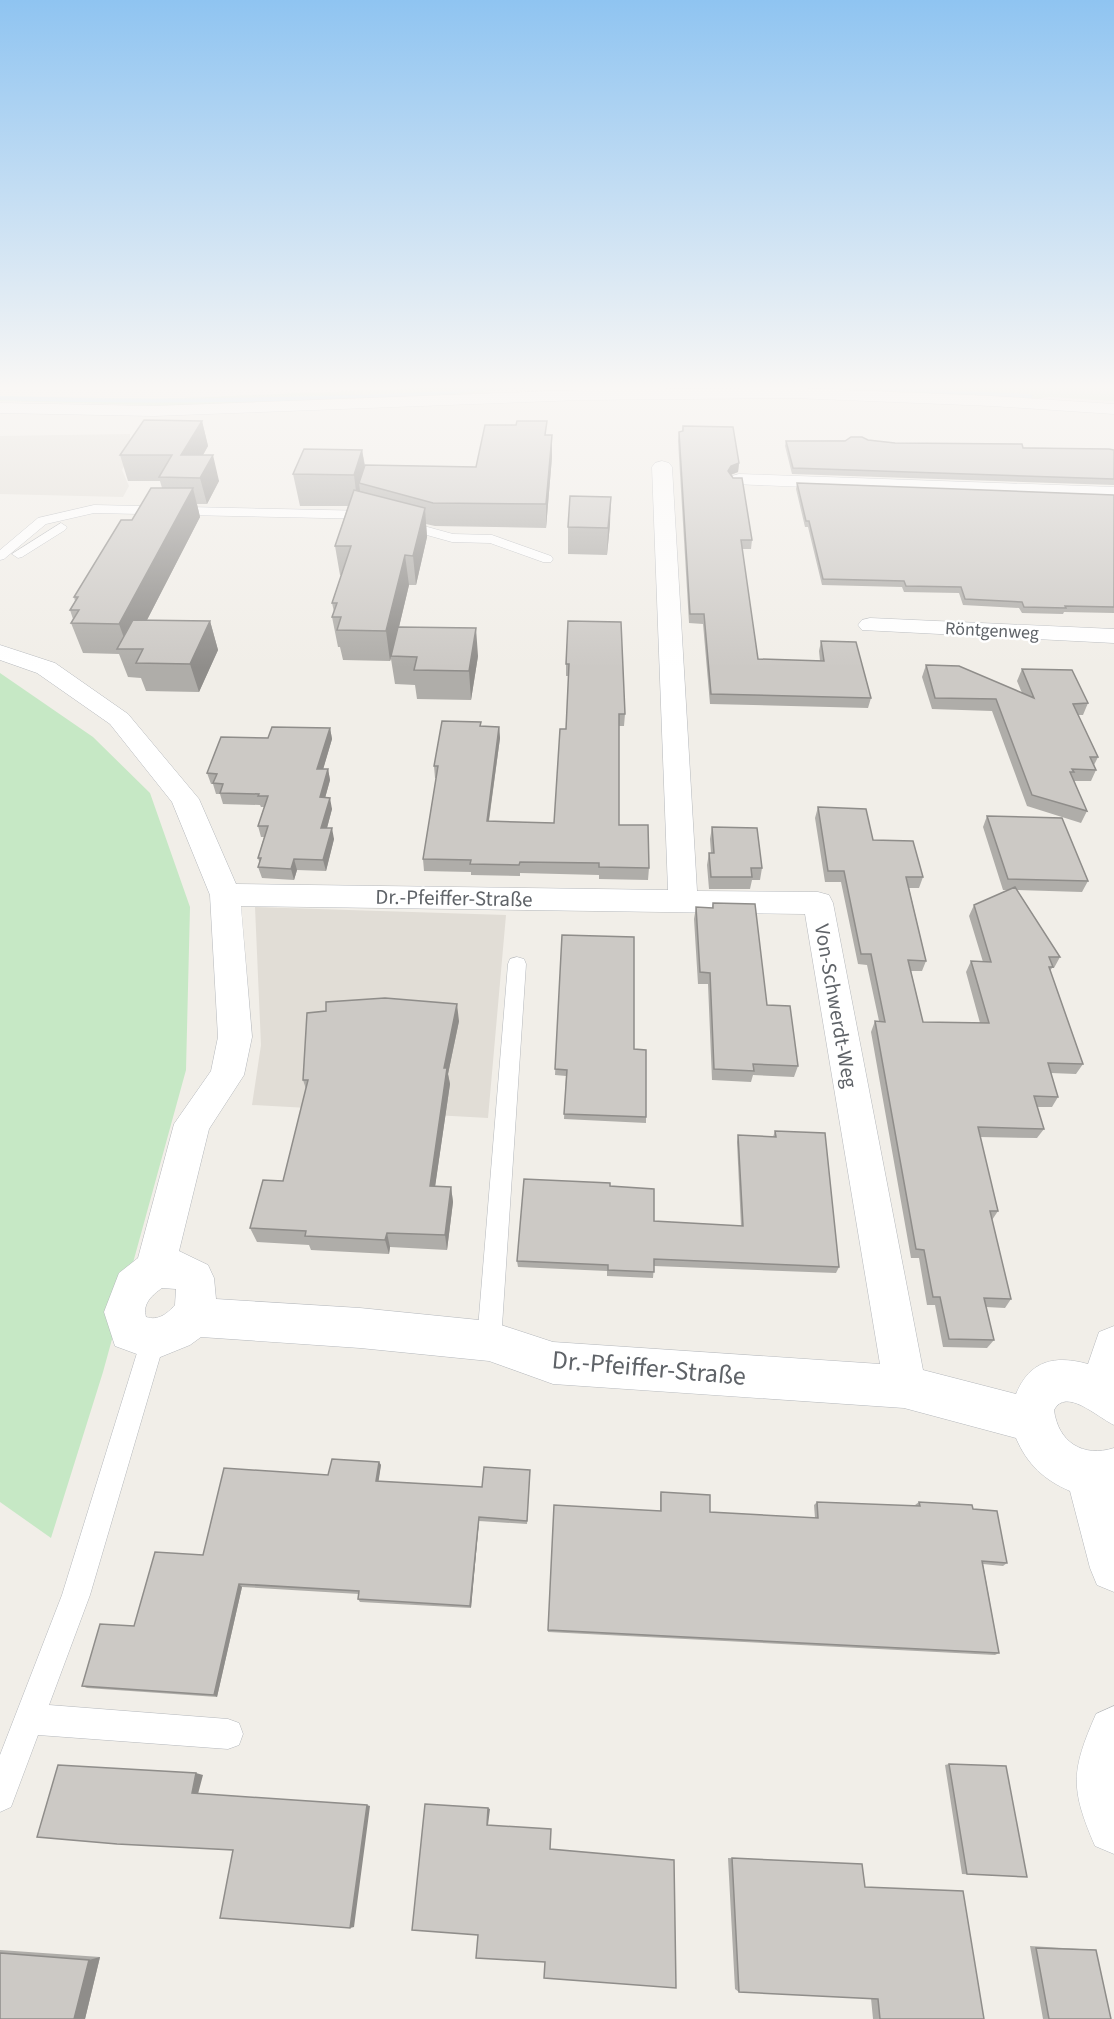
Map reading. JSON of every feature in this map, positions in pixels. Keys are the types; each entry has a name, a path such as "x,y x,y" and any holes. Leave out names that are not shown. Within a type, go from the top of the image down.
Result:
{"street":[{"path":"663,480 683,902"},
{"path":"745,480 1114,493"},
{"name":"Röntgenweg","path":"870,625 1114,636"},
{"path":"0,652 46,668 118,718 185,799 225,894 236,1037 227,1075 192,1124 155,1269"},
{"name":"Dr.-Pfeiffer-Straße","path":"225,894 683,902"},
{"name":"Von-Schwerdt-Weg","path":"683,902 818,903 894,1320 904,1387"},
{"path":"155,1269 179,1269 194,1278 197,1293 194,1317 177,1332 153,1341 130,1332 124,1312 133,1286 155,1269"},
{"name":"Dr.-Pfeiffer-Straße","path":"194,1317 360,1328 489,1341 553,1363 904,1387 1032,1420"},
{"path":"1108,1398 1114,1346"},
{"path":"1108,1398 1088,1383 1058,1379 1046,1384 1036,1392 1032,1405 1032,1420 1045,1448 1058,1462 1072,1470 1101,1472 1114,1568"},
{"path":"1114,1732 1104,1754 1101,1783 1108,1815 1114,1827"}],"lane":[{"path":"0,556 42,521 94,508 366,513 452,538 492,539 547,559"},
{"path":"0,566 61,526"},
{"path":"489,1341 517,964"},
{"path":"0,1796 76,1595 153,1341"},
{"path":"29,1719 228,1734"}],"shaded area":[{"path":"0,480 126,480 129,486 123,497 0,494"},
{"path":"255,907 506,915 488,1118 252,1105 261,1045"}],"green space":[{"path":"0,673 93,737 150,793 190,907 186,1070 103,1372 51,1538 0,1502"}],"building":[{"path":"360,480 548,480 546,504 433,503 359,483"},
{"path":"682,480 742,480 752,540 741,540 758,659 824,661 821,641 856,642 871,698 711,694 704,614 690,614"},
{"path":"797,483 1114,495 1114,607 1024,607 1022,602 965,599 961,587 906,586 904,581 823,579"},
{"path":"151,488 193,488 119,624 71,623 79,610 70,610 78,597 74,597 121,520 132,520"},
{"path":"354,490 425,508 413,556 405,555 386,631 337,630 341,617 332,617 337,603 332,603 351,546 335,546"},
{"path":"570,496 611,497 608,528 568,527"},
{"path":"133,620 210,621 190,664 136,663 143,649 117,649"},
{"path":"568,621 621,622 625,714 619,714 619,825 648,825 649,868 599,867 599,863 470,864 471,860 423,859 438,766 434,766 442,721 481,722 480,726 499,727 487,821 554,823 560,729 566,729"},
{"path":"398,627 476,628 469,671 414,670 417,657 391,656"},
{"path":"926,665 959,666 1034,698 1022,669 1072,670 1088,703 1073,704 1098,757 1090,757 1096,770 1072,769 1074,772 1070,772 1087,811 1032,795 996,699 935,698"},
{"path":"272,727 330,728 317,769 328,769 320,797 330,798 321,828 332,828 323,860 294,859 291,869 258,867 261,858 258,858 268,826 258,826 268,796 220,793 223,784 213,783 217,774 207,773 221,737 268,738"},
{"path":"818,807 866,809 873,840 913,841 923,877 906,877 926,961 908,960 923,1022 989,1023 971,961 991,962 974,905 1015,887 1060,957 1049,957 1053,967 1049,967 1083,1064 1048,1063 1058,1097 1034,1096 1044,1129 978,1127 998,1211 990,1211 1011,1299 984,1298 994,1340 949,1339 940,1297 933,1297 924,1250 916,1249 875,1021 885,1022 871,954 861,954 844,871 828,871"},
{"path":"987,816 1062,818 1088,881 1008,879"},
{"path":"712,827 757,828 762,868 751,868 752,877 711,877 709,853 714,853"},
{"path":"713,903 755,904 767,1005 790,1006 798,1066 753,1064 754,1071 714,1069 710,973 700,972 696,907 713,908"},
{"path":"562,935 634,937 634,1049 646,1050 646,1117 564,1114 567,1070 555,1069"},
{"path":"385,998 457,1004 444,1068 447,1068 430,1186 451,1187 445,1235 387,1233 385,1240 305,1236 306,1231 250,1228 263,1180 283,1181 308,1080 303,1080 307,1013 326,1011 326,1002"},
{"path":"775,1131 825,1133 839,1267 654,1259 654,1272 608,1270 608,1265 517,1261 524,1179 610,1183 610,1186 654,1189 654,1221 743,1226 738,1135 776,1137"},
{"path":"332,1459 379,1462 376,1481 482,1487 484,1467 530,1470 527,1521 479,1517 470,1606 358,1599 359,1591 239,1584 214,1695 82,1686 100,1624 134,1626 155,1552 203,1555 224,1468 328,1475"},
{"path":"661,1492 710,1495 710,1512 818,1518 817,1502 920,1506 919,1502 972,1505 973,1509 997,1511 1007,1563 982,1561 999,1653 548,1630 554,1505 661,1511"},
{"path":"949,1764 1006,1766 1027,1877 967,1874"},
{"path":"58,1765 196,1773 192,1793 367,1805 350,1928 220,1918 233,1850 37,1837"},
{"path":"425,1804 488,1808 487,1825 551,1829 550,1849 674,1860 676,1988 544,1978 545,1962 476,1958 478,1935 412,1930"},
{"path":"732,1858 862,1864 865,1887 963,1891 984,2019 880,2019 878,1999 739,1992"},
{"path":"1036,1948 1096,1950 1111,2019 1049,2019"},
{"path":"0,1953 89,1960 74,2019 0,2019"}]}
